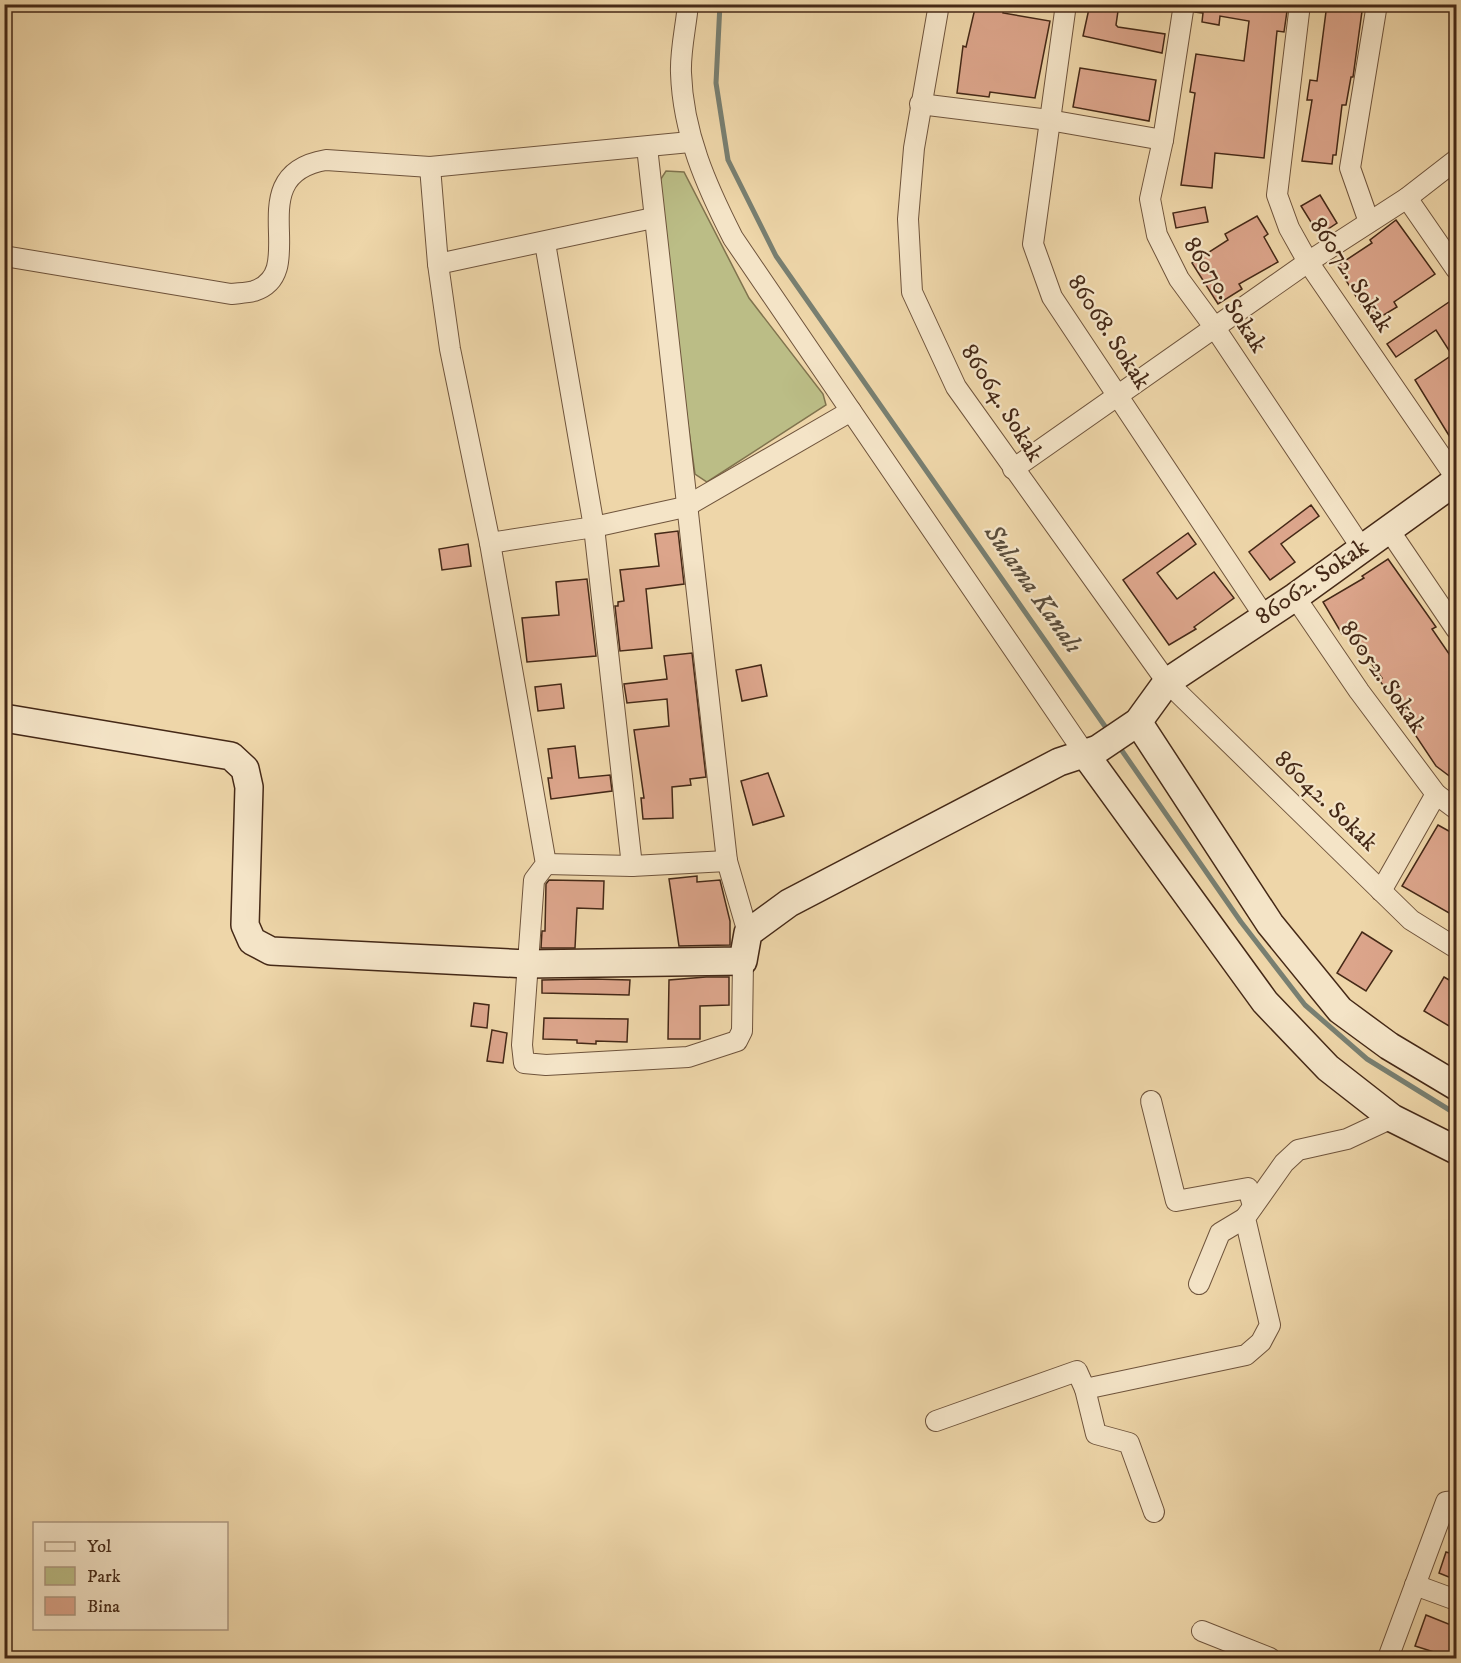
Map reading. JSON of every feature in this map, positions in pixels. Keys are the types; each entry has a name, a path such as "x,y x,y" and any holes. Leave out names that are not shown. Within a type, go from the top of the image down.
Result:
{"main road":[{"name":"86062. Sokak","path":"748,933 800,898 1059,762 1091,751 1133,724 1167,682 1295,597 1456,479"},
{"path":"4,718 231,756 245,769 249,787 245,925 252,941 271,951 527,964 743,961 748,933"},
{"path":"1133,724 1270,924 1333,1001 1389,1046 1456,1086"},
{"path":"1091,751 1265,1002 1328,1068 1392,1118 1456,1150"}],"street":[{"path":"688,4 681,72 690,142 709,191 733,238 851,411 1091,751"},
{"name":"86064. Sokak","path":"939,4 921,104 908,219 912,292 956,387 1167,682"},
{"name":"86068. Sokak","path":"1066,4 1033,244 1052,297 1264,616"},
{"name":"86070. Sokak","path":"1184,4 1163,140 1150,200 1157,235 1179,279 1215,328 1362,547"},
{"name":"86072. Sokak","path":"1300,4 1277,195 1289,228 1308,262 1456,479"},
{"path":"1369,222 1350,168 1377,4"},
{"path":"921,104 1049,120 1163,140"},
{"path":"4,256 231,294 256,291 272,279 279,266 280,200 284,185 294,171 310,163 326,160 430,167 690,142"},
{"path":"647,147 685,507 727,861 748,933"},
{"path":"1013,469 1308,262 1407,198 1456,160"},
{"path":"430,167 438,264 450,349 490,543 546,864 534,880 522,1045 524,1063 546,1065 688,1057 737,1041 742,1031 743,961"},
{"path":"1407,198 1456,269"},
{"path":"438,264 545,243 653,218"},
{"path":"545,243 594,527 632,866"},
{"path":"490,543 594,527 685,507 851,411"},
{"path":"1389,530 1456,629"},
{"name":"86052. Sokak","path":"1295,597 1359,691 1436,794 1456,809"},
{"name":"86042. Sokak","path":"1167,682 1411,920 1456,948"},
{"path":"1381,891 1436,794"},
{"path":"546,864 632,866 727,861"},
{"path":"1085,1389 1246,1355 1261,1342 1270,1325 1249,1212 1248,1188 1176,1201 1151,1101"},
{"path":"1199,1284 1220,1233 1249,1212 1284,1163 1298,1150 1347,1139 1392,1118"},
{"path":"936,1421 1077,1371 1085,1389 1096,1434 1129,1443 1154,1512"},
{"path":"1388,1659 1446,1502 1456,1501"},
{"path":"1415,1585 1456,1600"},
{"path":"1202,1631 1270,1659"}],"green space":[{"path":"666,171 684,172 749,298 823,394 826,405 707,482 695,474 655,188"}],"building":[{"path":"976,4 1004,8 1003,13 1050,21 1035,98 990,92 989,97 957,93 963,46 966,47"},
{"path":"1090,4 1119,4 1116,25 1118,27 1165,34 1162,53 1083,36"},
{"path":"1196,4 1288,4 1284,32 1277,31 1264,158 1215,153 1212,188 1181,185 1195,93 1190,92 1196,54 1244,61 1249,21 1220,16 1219,25 1202,22 1203,13 1195,12"},
{"path":"1327,4 1363,4 1353,77 1351,77 1346,105 1342,105 1336,155 1333,155 1332,164 1302,161 1312,100 1307,100 1310,80 1317,81"},
{"path":"1080,68 1156,80 1149,121 1073,107"},
{"path":"1320,195 1337,223 1319,235 1301,206"},
{"path":"1205,207 1208,222 1176,228 1173,213"},
{"path":"1257,216 1268,234 1264,237 1278,262 1239,284 1242,289 1218,304 1192,263 1228,240 1225,234"},
{"path":"1396,220 1435,274 1394,302 1397,307 1372,322 1337,266 1372,243 1370,240"},
{"path":"1452,300 1456,307 1456,447 1415,380 1452,355 1436,330 1396,357 1387,344"},
{"path":"1311,505 1319,516 1281,544 1295,562 1270,580 1249,552"},
{"path":"678,531 684,584 646,589 652,648 620,651 615,606 618,606 618,602 624,601 620,570 659,566 655,534"},
{"path":"1188,533 1196,544 1157,573 1177,599 1214,572 1234,598 1194,627 1196,629 1169,645 1123,580"},
{"path":"468,544 471,566 442,570 439,549"},
{"path":"1388,559 1436,627 1432,629 1456,664 1456,781 1436,766 1404,718 1407,716 1379,680 1382,678 1347,631 1342,634 1323,602 1364,578 1362,576"},
{"path":"587,579 596,656 527,662 522,618 559,615 556,582"},
{"path":"692,653 706,777 690,779 691,785 672,787 673,818 643,819 641,798 644,798 634,730 669,726 667,699 627,703 624,684 667,679 664,656"},
{"path":"761,665 767,696 742,701 736,670"},
{"path":"561,684 564,708 538,711 535,687"},
{"path":"575,746 579,778 610,775 612,791 551,799 548,778 552,778 548,749"},
{"path":"768,773 784,816 753,825 741,781"},
{"path":"1438,825 1456,835 1456,917 1402,886"},
{"path":"697,876 697,882 720,880 730,921 730,945 679,946 669,879"},
{"path":"549,880 604,881 603,909 577,908 575,948 541,948 542,931 545,931 546,884"},
{"path":"1362,932 1392,951 1366,991 1337,973"},
{"path":"729,977 729,1005 700,1006 700,1039 668,1039 669,980"},
{"path":"1444,977 1456,984 1456,1013 1449,1026 1424,1011"},
{"path":"542,980 630,980 629,995 542,993"},
{"path":"474,1003 489,1005 487,1028 471,1026"},
{"path":"544,1018 628,1019 627,1042 596,1041 596,1044 577,1043 577,1040 543,1039"},
{"path":"492,1030 507,1033 503,1063 487,1061"},
{"path":"1446,1552 1456,1555 1456,1580 1439,1573"},
{"path":"1426,1615 1456,1627 1456,1659 1415,1646"}],"waterway":[{"name":"Sulama Kanalı","path":"720,4 716,83 728,160 776,256 1109,732"},
{"name":"Sulama Kanalı","path":"1118,745 1241,922 1305,1005 1367,1059 1456,1114"}]}
